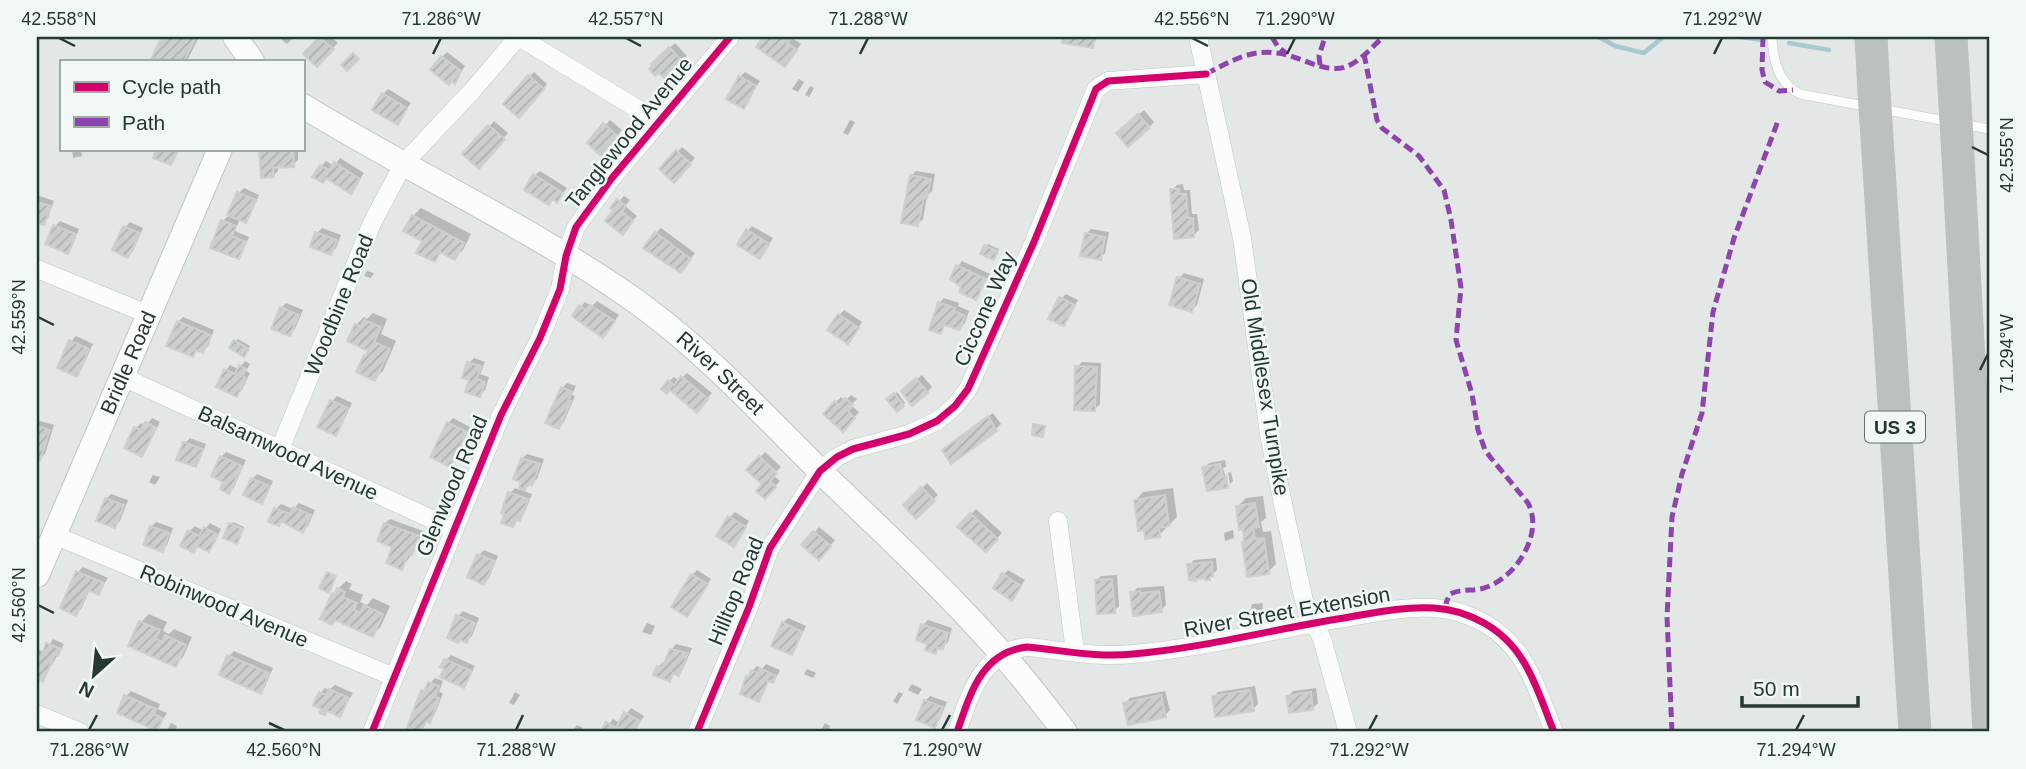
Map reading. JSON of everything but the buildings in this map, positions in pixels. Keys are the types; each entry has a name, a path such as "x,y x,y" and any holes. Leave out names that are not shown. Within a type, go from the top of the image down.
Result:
{"highway":[{"name":"US 3","path":"1871,37 1915,732"},
{"path":"1951,37 1989,732"}],"main road":[{"path":"235,37 251,60"},
{"name":"River Street","path":"304,107 360,141 404,163 566,256 628,296 684,339 1002,654 1065,732"},
{"name":"Bridle Road","path":"37,575 220,150"}],"street":[{"path":"519,37 659,122"},
{"name":"Woodbine Road","path":"280,449 373,221 404,163 472,92 519,37"},
{"name":"Tanglewood Avenue","path":"566,256 573,234 588,210 730,37"},
{"name":"Old Middlesex Turnpike","path":"1198,37 1242,239 1269,434 1304,601 1312,623 1322,639 1348,732"},
{"name":"Ciccone Way","path":"820,471 837,457 853,449 925,427 946,415 963,397 993,335 1066,166 1092,96 1100,84 1108,81 1206,74"},
{"name":"Glenwood Road","path":"372,732 500,415 540,338 562,282 566,256"},
{"path":"37,269 150,315"},
{"name":"Balsamwood Avenue","path":"123,377 453,529"},
{"name":"Hilltop Road","path":"697,732 771,548 820,471"},
{"path":"1058,521 1075,652"},
{"name":"Robinwood Avenue","path":"54,535 394,677"},
{"name":"River Street Extension","path":"1002,654 1027,647 1129,655 1416,608 1449,609 1471,616 1500,633 1526,663 1554,732"},
{"path":"957,732 981,675 990,663 1002,654"},
{"path":"37,714 80,732"}],"lane":[{"path":"1772,37 1773,51 1782,78 1801,94 1989,129"}],"waterway":[{"path":"1599,37 1615,46 1644,53 1663,37"},
{"path":"1742,37 1762,40"},
{"path":"1789,43 1829,50"}],"marked path":[{"path":"1272,37 1278,47 1287,54"},
{"path":"1320,65 1319,56 1325,37"},
{"path":"1206,74 1240,58 1267,52 1285,54 1329,68 1345,67 1360,58 1383,37"},
{"path":"1763,37 1762,70 1765,82 1779,91 1793,90"},
{"path":"1364,54 1377,120 1382,128 1419,156 1444,190 1461,288 1456,340 1472,394 1478,430 1485,450 1528,503 1532,515 1530,540 1517,563 1508,573 1487,587 1450,594 1446,603 1449,609"},
{"path":"1672,732 1667,617 1672,517 1682,474 1702,413 1713,312 1734,238 1778,121"}],"cycle path":[{"path":"372,732 501,415 540,338 560,289 566,256 576,227 612,178 730,37"},
{"path":"697,732 749,607 770,548 820,471 837,457 853,449 909,434 937,421 955,406 968,389 1034,242 1096,89 1108,81 1206,74"},
{"path":"957,732 980,678 998,657 1011,651 1027,647 1093,654 1133,654 1377,612 1423,608 1460,612 1499,633 1511,644 1536,685 1554,732"}]}
